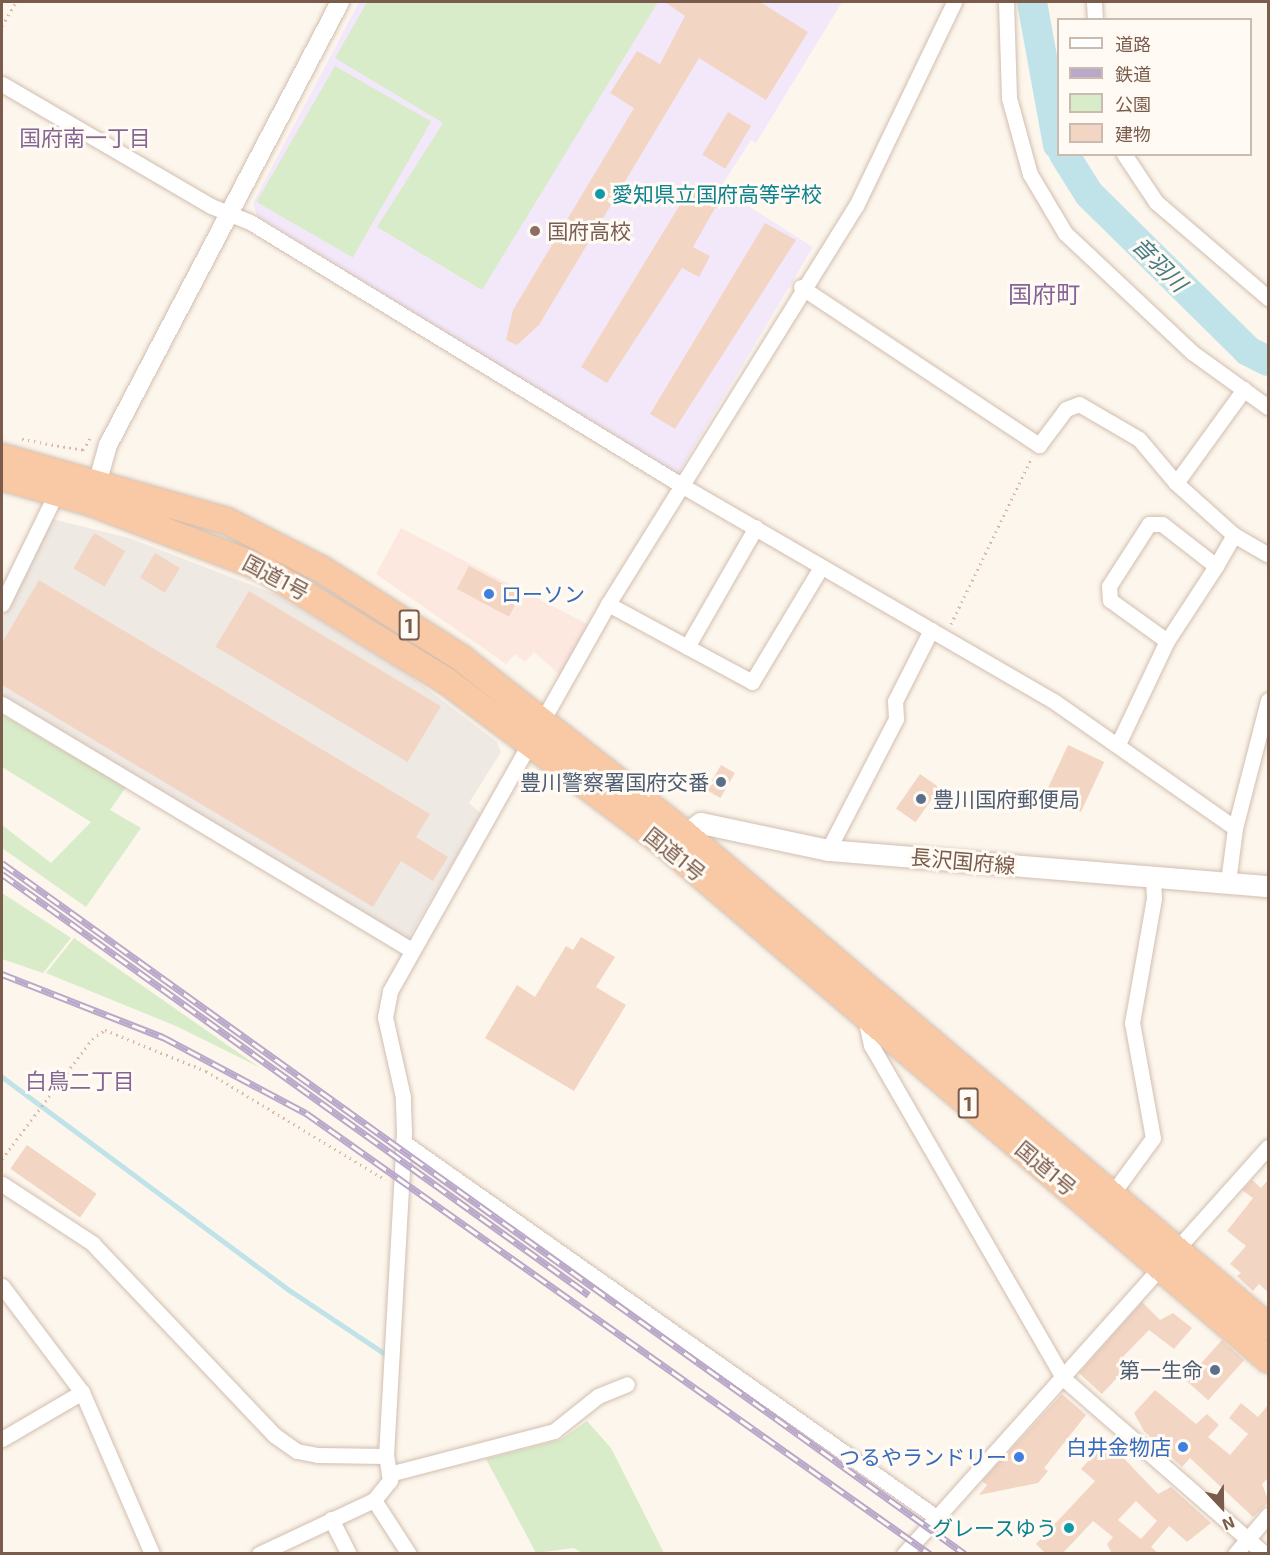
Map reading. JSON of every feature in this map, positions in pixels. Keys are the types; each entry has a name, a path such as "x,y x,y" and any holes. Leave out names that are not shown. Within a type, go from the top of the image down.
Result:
{"highway":[{"name":"国道1号","path":"7,447 95,491 262,568 337,610 676,840 1112,1194 1269,1359"},
{"name":"国道1号","path":"2,477 57,492 95,491 227,521 321,569 545,719 864,1014 1171,1257 1269,1326"}],"main road":[{"name":"長沢国府線","path":"676,840 701,823 828,850 1269,886"}],"street":[{"path":"95,491 108,445 340,2"},
{"path":"259,1554 374,1500 389,1474 386,1456 396,1343 397,1187 404,1142 403,1097 385,1017 390,991 411,950 532,742 608,604 801,287 856,206 950,2"},
{"path":"1006,2 1009,98 1030,174 1065,232 1193,353 1269,407"},
{"path":"1094,2 1095,18"},
{"path":"2,84 230,214 681,485 1119,742 1235,828"},
{"path":"1125,156 1156,202 1269,298"},
{"path":"801,287 1039,445 1066,409 1079,404 1139,439 1176,483 1234,535 1269,555"},
{"path":"1176,483 1244,389"},
{"path":"2,604 57,492"},
{"path":"1167,641 1110,600 1109,586 1149,524 1162,524 1216,566"},
{"path":"687,647 756,527"},
{"path":"1119,742 1167,641 1234,535"},
{"path":"608,604 752,682 821,567"},
{"path":"828,850 896,719 895,701 931,630"},
{"path":"1228,882 1235,828 1269,700"},
{"path":"2,704 411,950"},
{"path":"1112,1194 1154,1138 1132,1023 1154,898 1153,877"},
{"path":"864,1014 871,1045 1064,1378 1265,1554"},
{"path":"404,1142 936,1517"},
{"path":"906,1553 1269,1147"},
{"path":"2,1184 92,1243 274,1435 297,1451 318,1455 386,1456"},
{"path":"2,1286 82,1392 152,1554"},
{"path":"389,1474 554,1431 598,1396 627,1384"},
{"path":"2,1439 82,1392"},
{"path":"374,1500 409,1554"},
{"path":"1235,1554 1269,1515"},
{"path":"331,1519 349,1554"}],"path":[{"path":"2,26 16,2"},
{"path":"7,447 83,450 94,430"},
{"path":"944,641 970,574 1039,445"},
{"path":"2,1160 92,1039 105,1030 206,1071 397,1187"}],"shaded area":[{"name":"国府高校","path":"359,2 842,2 756,143 751,140 720,188 813,247 677,475 257,216 253,203"},
{"path":"52,519 129,538 275,594 405,672 497,742 501,752 469,803 481,814 407,940 2,698 2,618"},
{"path":"401,528 589,625 561,676 534,652 525,662 515,654 506,664 376,574"}],"green space":[{"path":"367,2 658,2 482,290 377,227 443,123 335,58"},
{"path":"335,66 431,122 353,257 256,202"},
{"path":"2,715 126,787 110,810 141,828 86,907 2,848 2,825 51,863 91,822 2,767"},
{"path":"2,893 71,938 43,973 2,959"},
{"path":"74,938 259,1067 176,1026 46,973"},
{"path":"587,1421 611,1448 664,1553 582,1553 574,1548 536,1553 486,1459 560,1440"}],"building":[{"path":"665,2 760,2 808,32 766,100 699,58 539,325 517,345 506,340 513,310 634,108 610,93 637,51 660,64 685,16"},
{"path":"728,112 751,126 725,169 702,155"},
{"path":"692,185 719,201 693,247 710,256 699,277 682,268 607,383 581,367"},
{"path":"765,223 796,240 675,429 650,414"},
{"path":"94,533 125,551 105,587 74,569"},
{"path":"155,553 180,568 165,593 140,578"},
{"path":"469,566 521,594 509,617 457,589"},
{"path":"39,580 430,814 416,837 448,857 433,881 401,861 373,907 2,685 2,643"},
{"path":"249,591 441,706 408,762 216,647"},
{"path":"1068,745 1104,762 1081,812 1045,795"},
{"path":"721,765 735,773 720,798 706,790"},
{"path":"920,774 940,788 916,822 896,808"},
{"path":"581,937 615,957 596,987 626,1005 574,1091 485,1038 517,985 535,997 566,946 573,950"},
{"path":"27,1145 97,1194 80,1218 10,1169"},
{"path":"1269,1179 1269,1293 1259,1284 1253,1291 1237,1276 1241,1273 1230,1264 1246,1246 1227,1231 1253,1198 1242,1190 1252,1180 1261,1188"},
{"path":"1142,1302 1160,1320 1173,1313 1192,1328 1174,1349 1149,1330 1119,1361 1127,1367 1102,1394 1079,1373"},
{"name":"第一生命","path":"1222,1340 1244,1360 1208,1400 1186,1380"},
{"path":"1155,1390 1196,1424 1207,1414 1219,1425 1208,1437 1230,1455 1248,1434 1229,1418 1241,1403 1258,1417 1269,1404 1269,1477 1262,1484 1269,1502 1253,1517 1190,1458 1182,1467 1144,1431 1134,1413"},
{"path":"1062,1394 1086,1415 1044,1468 1048,1471 1038,1483 979,1495 987,1485 982,1481"},
{"path":"1102,1446 1111,1454 1115,1449 1158,1494 1171,1487 1211,1523 1187,1542 1169,1526 1151,1547 1159,1554 1112,1554 1107,1544 1113,1537 1093,1521 1062,1554 1046,1554 1036,1544 1095,1481 1081,1469","holes":["1136,1501 1157,1521 1141,1539 1118,1520"]}],"waterway":[{"name":"音羽川","path":"1032,2 1057,140"},
{"name":"音羽川","path":"1065,156 1089,194 1248,351 1268,361"},
{"path":"2,1077 292,1292 385,1354"}],"railway":[{"path":"2,863 965,1554"},
{"path":"2,874 589,1295"},
{"path":"2,974 163,1037 306,1113 930,1554"}],"place":[{"name":"愛知県立国府高等学校","path":"600,194"},
{"name":"国府高校","path":"535,231"},
{"name":"ローソン","path":"489,594"},
{"name":"豊川警察署国府交番","path":"721,782"},
{"name":"豊川国府郵便局","path":"921,799"},
{"name":"第一生命","path":"1215,1370"},
{"name":"白井金物店","path":"1183,1447"},
{"name":"つるやランドリー","path":"1019,1457"},
{"name":"グレースゆう","path":"1069,1528"}],"district":[{"name":"国府南一丁目","path":"85,138"},
{"name":"国府町","path":"1044,294"},
{"name":"白鳥二丁目","path":"80,1081"}]}
